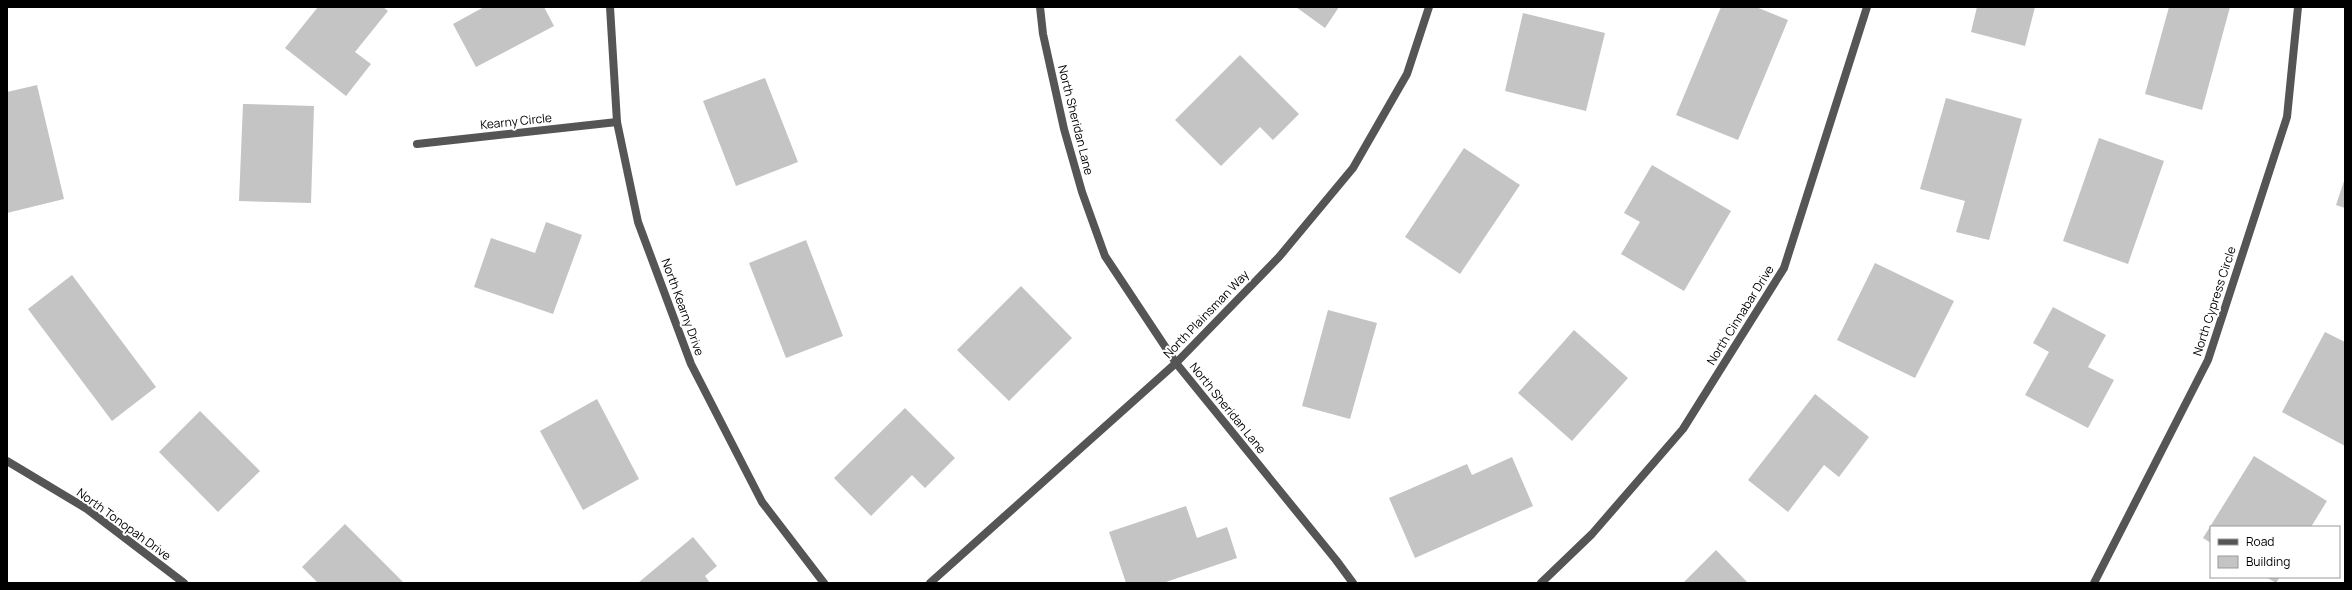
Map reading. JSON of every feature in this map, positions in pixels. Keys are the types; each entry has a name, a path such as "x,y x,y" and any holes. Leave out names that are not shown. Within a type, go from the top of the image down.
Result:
{"street":[{"name":"North Kearny Drive","path":"610,7 617,122 638,222 691,364 762,502 824,583"},
{"name":"North Sheridan Lane","path":"1040,7 1044,34 1064,129 1082,192 1105,256 1176,363 1332,554 1353,583"},
{"name":"North Plainsman Way","path":"930,583 1176,363 1279,257 1353,168 1407,74 1429,7"},
{"name":"North Cinnabar Drive","path":"1541,583 1592,534 1683,429 1784,268 1867,7"},
{"name":"North Cypress Circle","path":"2094,583 2208,360 2287,117 2298,7"},
{"name":"Kearny Circle","path":"417,144 617,122"},
{"name":"North Tonopah Drive","path":"7,461 87,509 184,583"}],"building":[{"path":"318,7 383,7 388,11 355,52 371,64 346,96 285,48"},
{"path":"484,7 544,7 554,26 476,67 453,24"},
{"path":"1296,7 1339,7 1325,28"},
{"path":"1721,7 1756,7 1788,20 1738,140 1676,115"},
{"path":"1977,7 2035,7 2025,46 1971,32"},
{"path":"2169,7 2230,7 2202,110 2145,94"},
{"path":"1523,13 1605,33 1586,111 1505,91"},
{"path":"1240,55 1299,114 1273,140 1260,127 1221,166 1175,120"},
{"path":"765,78 798,162 736,186 703,101"},
{"path":"37,85 64,199 7,213 7,92"},
{"path":"1946,98 2022,119 1989,240 1956,232 1965,201 1920,189"},
{"path":"243,104 314,106 311,203 239,201"},
{"path":"2099,138 2164,161 2128,264 2063,241"},
{"path":"1464,148 1520,185 1460,274 1405,237"},
{"path":"1652,165 1731,211 1684,291 1621,254 1640,222 1624,213"},
{"path":"2345,178 2345,208 2336,205"},
{"path":"546,222 582,235 553,314 474,287 491,238 535,253"},
{"path":"806,240 843,336 786,358 749,263"},
{"path":"1875,263 1954,301 1915,378 1837,340"},
{"path":"72,275 156,387 112,421 28,309"},
{"path":"1021,286 1072,338 1009,401 957,350"},
{"path":"2053,307 2106,335 2088,367 2114,380 2088,428 2025,395 2049,352 2033,343"},
{"path":"1328,310 1377,323 1350,419 1302,406"},
{"path":"1574,330 1628,378 1572,441 1518,393"},
{"path":"2325,332 2345,342 2345,446 2282,412"},
{"path":"1815,394 1869,437 1839,477 1824,465 1788,512 1748,480"},
{"path":"597,399 639,479 583,510 540,431"},
{"path":"905,408 955,458 925,488 912,475 871,516 834,478"},
{"path":"200,411 260,471 218,512 159,452"},
{"path":"2254,456 2327,501 2312,526 2210,526"},
{"path":"1512,457 1533,506 1415,558 1389,498 1467,464 1472,475"},
{"path":"1186,506 1197,538 1227,527 1237,558 1163,583 1126,583 1109,532"},
{"path":"345,524 404,583 318,583 302,567"},
{"path":"2210,527 2210,542 2203,538"},
{"path":"693,537 717,566 705,576 710,583 638,583"},
{"path":"1716,550 1748,583 1683,583"},
{"path":"2268,578 2279,578 2276,583"}]}
